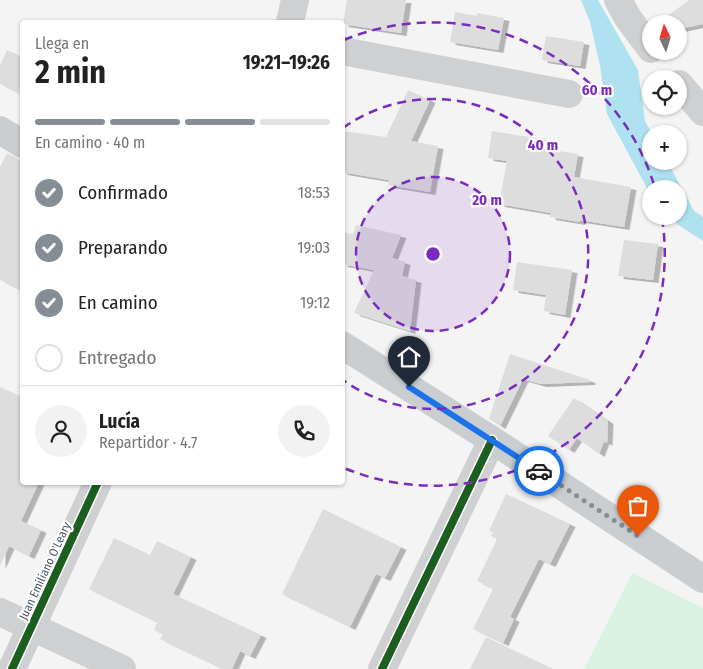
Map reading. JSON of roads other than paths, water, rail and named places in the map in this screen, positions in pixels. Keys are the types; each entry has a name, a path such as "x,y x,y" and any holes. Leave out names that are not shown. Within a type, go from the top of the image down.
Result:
{"main road":[{"path":"0,130 20,143"},
{"path":"345,347 492,440 703,579"}],"street":[{"path":"290,20 295,0"},
{"path":"618,0 642,37"},
{"path":"345,52 570,94"},
{"path":"660,60 667,70"},
{"path":"687,93 703,112"},
{"path":"382,669 492,440"},
{"name":"Juan Emiliano O'Leary","path":"12,669 97,485"},
{"path":"0,612 122,669"}],"water":[{"path":"581,0 598,0 638,70 642,115 644,115 647,125 642,125 642,170 672,170 677,180 643,180 607,114 600,66 590,22"},
{"path":"687,198 694,211 703,217 703,241 679,225 687,225"}]}
